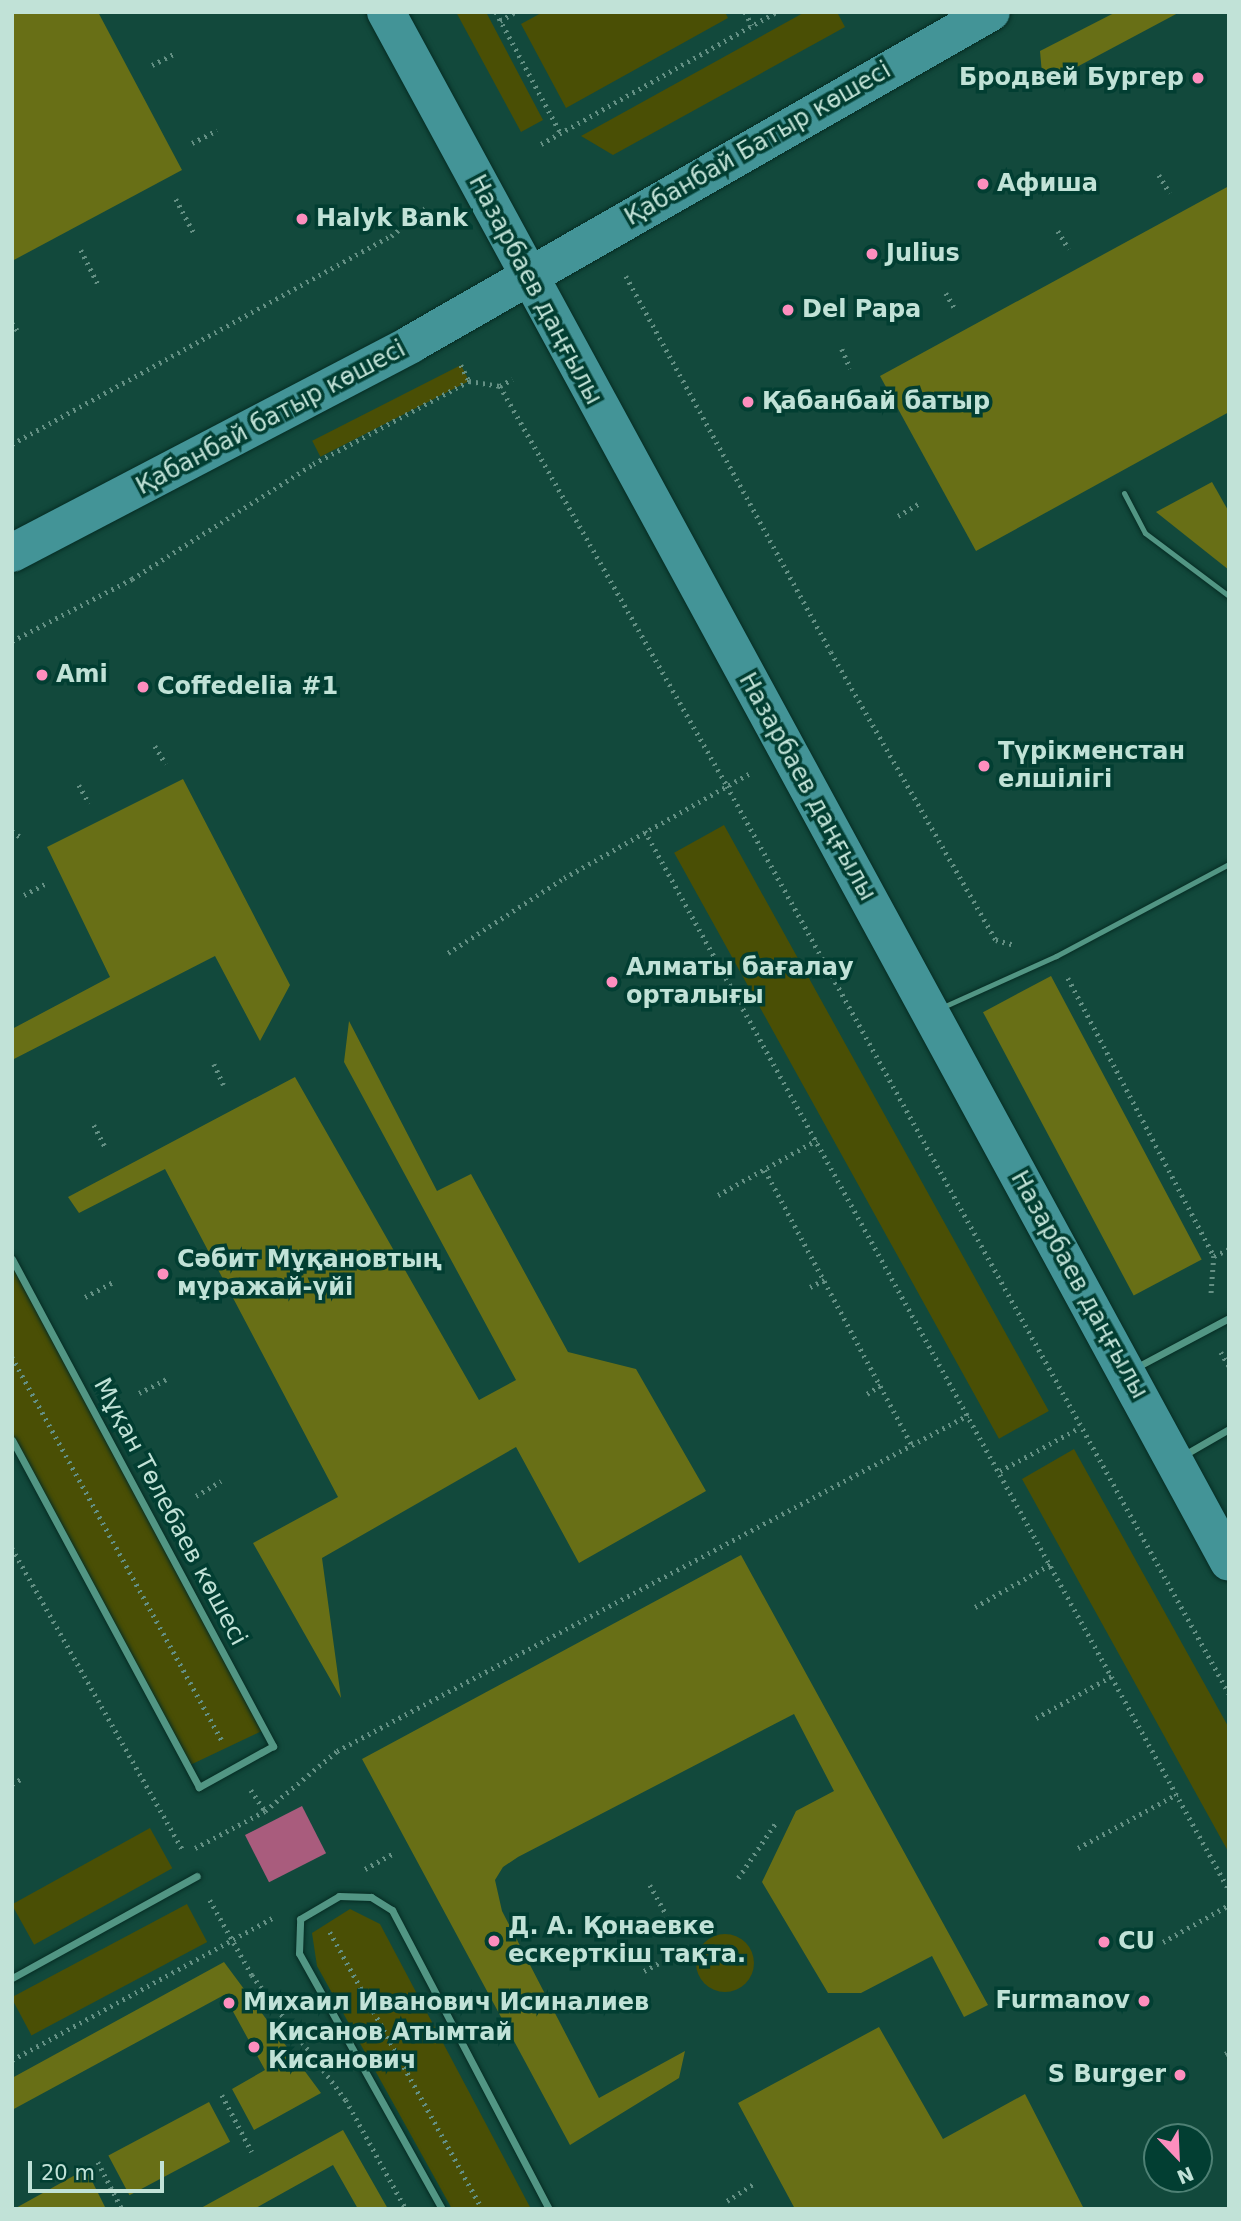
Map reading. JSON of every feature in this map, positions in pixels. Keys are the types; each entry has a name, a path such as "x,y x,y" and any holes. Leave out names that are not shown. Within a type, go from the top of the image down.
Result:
{"main road":[{"name":"Назарбаев даңғылы","path":"386,12 528,278 1229,1562"},
{"name":"Қабанбай Батыр көшесі","path":"528,278 991,12"},
{"name":"Қабанбай батыр көшесі","path":"12,553 528,278"}],"street":[{"name":"Мұқан Төлебаев көшесі","path":"12,1259 273,1746 199,1787 12,1440"},
{"path":"1127,1372 1229,1318"},
{"path":"1174,1460 1229,1429"},
{"path":"12,1978 197,1876"},
{"path":"442,2209 299,1953 300,1919 339,1896 371,1897 392,1910 549,2209"}],"lane":[{"path":"1124,494 1145,533 1229,596"},
{"path":"930,1013 1056,956 1229,864"}],"path":[{"path":"496,12 559,131"},
{"path":"500,20 515,12"},
{"path":"745,12 752,25"},
{"path":"541,144 559,131 776,12"},
{"path":"152,65 176,53"},
{"path":"192,143 217,130"},
{"path":"1159,175 1170,193"},
{"path":"176,199 195,235"},
{"path":"12,444 391,236 427,206"},
{"path":"1058,231 1069,249"},
{"path":"81,250 99,286"},
{"path":"625,276 831,652 996,940 1056,956 1214,1256 1209,1329 1229,1366"},
{"path":"946,293 956,310"},
{"path":"12,323 17,330"},
{"path":"842,349 850,368"},
{"path":"460,365 469,381"},
{"path":"12,641 132,579 313,464 469,381 500,386 512,379"},
{"path":"500,386 727,786 1079,1428 1229,1693"},
{"path":"840,406 864,393"},
{"path":"898,516 921,502"},
{"path":"155,746 166,764"},
{"path":"448,954 645,831 788,752"},
{"path":"79,785 89,803"},
{"path":"12,831 22,838"},
{"path":"645,831 1229,1890"},
{"path":"24,895 45,884"},
{"path":"214,1064 225,1085"},
{"path":"94,1125 106,1149"},
{"path":"718,1195 817,1140"},
{"path":"765,1170 911,1443"},
{"path":"1214,1256 1229,1249"},
{"path":"810,1287 824,1280"},
{"path":"85,1297 115,1281"},
{"path":"12,1357 236,1766 265,1811"},
{"path":"139,1393 167,1379"},
{"path":"867,1394 881,1385"},
{"path":"185,1853 265,1811 337,1751 968,1415"},
{"path":"1000,1471 1079,1428"},
{"path":"196,1496 220,1481"},
{"path":"975,1607 1051,1564"},
{"path":"1036,1718 1112,1676"},
{"path":"12,1784 21,1779"},
{"path":"1079,1848 1177,1794"},
{"path":"738,1878 777,1821"},
{"path":"650,1885 667,1916"},
{"path":"1163,1942 1229,1905"},
{"path":"317,1909 482,2209"},
{"path":"12,2060 232,1939"},
{"path":"644,1971 668,1958"},
{"path":"222,2095 252,2152"},
{"path":"98,2162 122,2209"},
{"path":"727,2201 755,2183"}],"shaded area":[{"path":"456,12 486,12 543,120 521,132"},
{"path":"543,12 725,12 728,18 566,108 521,24"},
{"path":"805,12 837,12 845,27 613,155 581,136"},
{"path":"461,365 469,381 320,457 312,441"},
{"path":"724,825 1049,1411 999,1439 674,853"},
{"path":"12,1259 264,1730 188,1766 12,1440"},
{"path":"1074,1449 1229,1728 1229,1853 1022,1479"},
{"path":"302,1806 326,1853 269,1882 245,1835"},
{"path":"150,1828 172,1868 34,1945 12,1904"},
{"path":"187,1904 207,1942 31,2035 12,1997"},
{"path":"350,1909 380,1924 531,2209 452,2209 317,1966 312,1933"},
{"path":"719,1934 731,1934 746,1942 754,1957 754,1969 746,1984 731,1992 719,1992 704,1984 696,1969 696,1957 704,1942"}],"green space":[{"path":"12,12 98,12 182,170 12,261"},
{"path":"1116,12 1178,13 1043,85 1040,51"},
{"path":"1229,186 1229,412 976,551 880,376"},
{"path":"1212,482 1229,512 1229,570 1156,512"},
{"path":"183,779 290,985 260,1041 215,956 12,1060 12,1029 110,977 47,847"},
{"path":"1051,976 1202,1259 1134,1296 983,1012"},
{"path":"349,1021 437,1191 471,1174 568,1352 636,1369 706,1491 579,1563 516,1447 322,1558 341,1698 253,1543 338,1497 165,1169 79,1213 68,1197 295,1077 479,1400 516,1380 344,1062"},
{"path":"741,1555 988,2005 964,2017 932,1956 861,1993 828,1993 762,1882 796,1811 834,1791 794,1714 518,1857 503,1867 495,1880 502,1911 599,2098 685,2051 679,2078 570,2145 362,1759"},
{"path":"224,1962 321,2093 254,2130 232,2089 265,2070 224,1995 12,2110 12,2078"},
{"path":"879,2027 943,2139 1025,2094 1084,2209 795,2209 738,2103"},
{"path":"209,2102 230,2142 129,2195 108,2156"},
{"path":"343,2130 388,2209 358,2209 333,2165 254,2209 201,2208"},
{"path":"86,2169 106,2209 14,2209"}],"place":[{"name":"Бродвей Бургер","path":"1198,78"},
{"name":"Афиша","path":"983,184"},
{"name":"Halyk Bank","path":"302,219"},
{"name":"Julius","path":"872,254"},
{"name":"Del Papa","path":"788,310"},
{"name":"Қабанбай батыр","path":"748,402"},
{"name":"Ami","path":"42,675"},
{"name":"Coffedelia #1","path":"143,687"},
{"name":"Түрікменстан елшілігі","path":"984,766"},
{"name":"Алматы бағалау орталығы","path":"612,982"},
{"name":"Сәбит Мұқановтың мұражай-үйі","path":"163,1274"},
{"name":"Д. А. Қонаевке ескерткіш тақта.","path":"494,1941"},
{"name":"CU","path":"1104,1942"},
{"name":"Furmanov","path":"1144,2001"},
{"name":"Михаил Иванович Исиналиев","path":"229,2003"},
{"name":"Кисанов Атымтай Кисанович","path":"254,2047"},
{"name":"S Burger","path":"1180,2075"}]}
